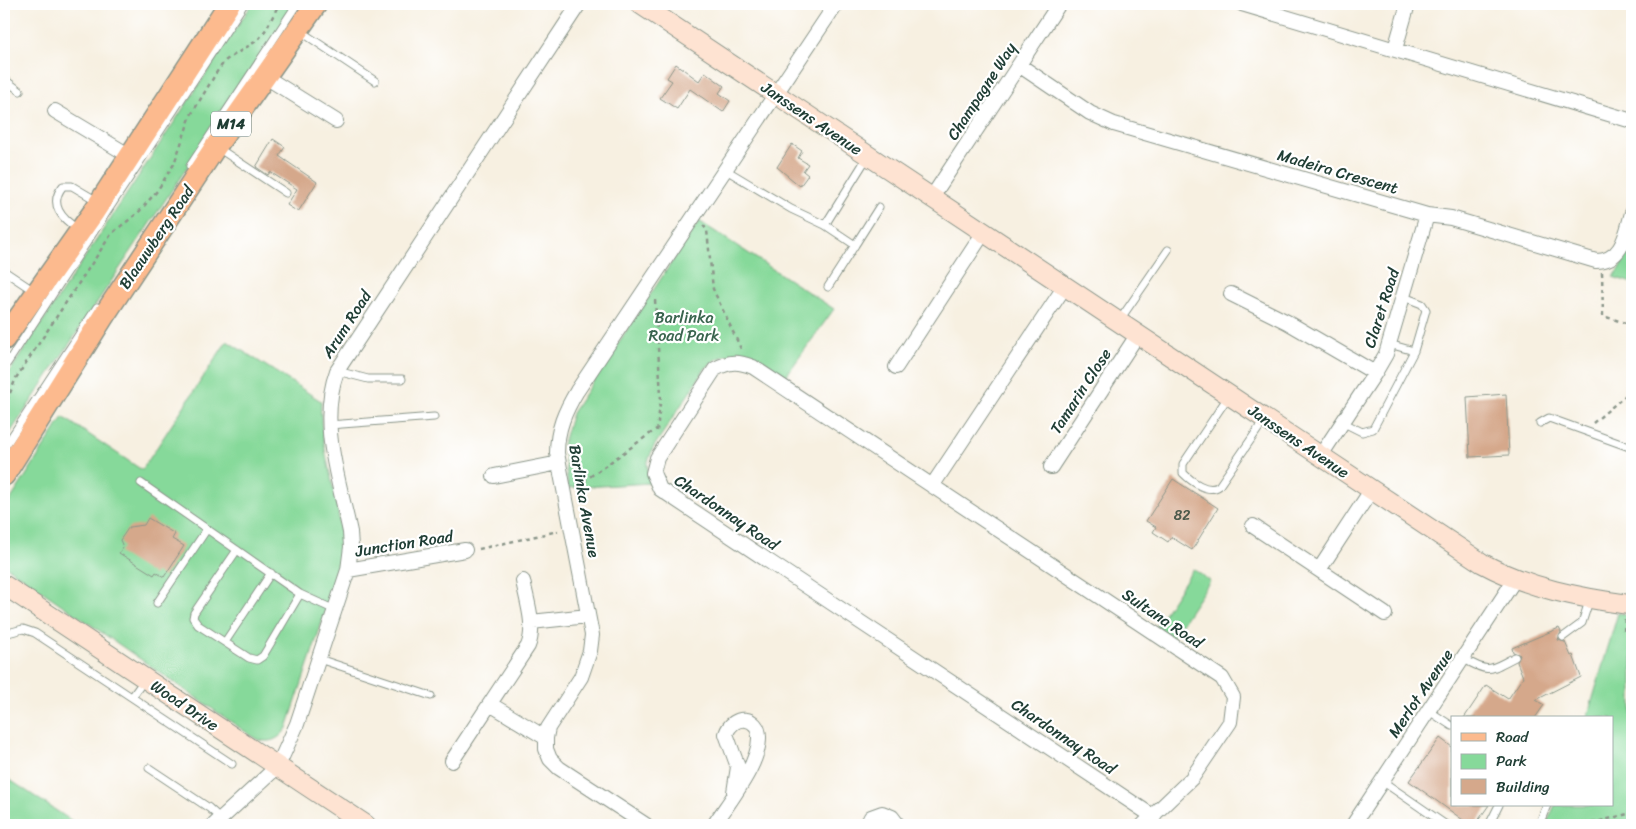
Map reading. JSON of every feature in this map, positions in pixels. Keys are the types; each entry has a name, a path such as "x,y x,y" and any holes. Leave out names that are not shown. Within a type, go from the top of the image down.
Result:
{"main road":[{"path":"4,339 100,202 229,4"},
{"name":"Blaauwberg Road","path":"4,475 103,317 216,146 316,4"}],"street":[{"name":"Arum Road","path":"278,766 292,738 348,570 352,547 328,425 329,398 336,371 579,4"},
{"name":"Janssens Avenue","path":"640,4 1482,563 1515,579 1554,591 1590,598 1629,609"},
{"name":"Barlinka Avenue","path":"546,738 548,728 586,666 592,635 559,463 557,439 566,409 836,4"},
{"name":"Champagne Way","path":"932,198 1060,4"},
{"path":"1242,4 1632,121"},
{"path":"1395,49 1408,4"},
{"name":"Madeira Crescent","path":"1018,65 1105,121 1427,215 1451,218 1602,261"},
{"path":"264,76 336,121"},
{"path":"55,111 130,156"},
{"path":"1602,261 1610,258 1620,249 1632,212"},
{"name":"Claret Road","path":"1321,455 1344,423 1375,373 1389,344 1427,215"},
{"path":"896,367 984,232"},
{"path":"747,364 932,486 1065,286"},
{"path":"1231,294 1286,322 1375,373"},
{"name":"Tamarin Close","path":"1050,467 1138,334"},
{"name":"Chardonnay Road","path":"747,364 731,362 715,369 676,428 657,458 653,468 654,479 664,492 1148,821"},
{"path":"494,476 559,463"},
{"name":"Sultana Road","path":"932,486 1222,678 1233,697 1230,722 1192,778 1148,821"},
{"path":"1318,570 1372,489"},
{"path":"1253,526 1385,614"},
{"name":"Junction Road","path":"348,570 465,550"},
{"name":"Merlot Avenue","path":"1353,825 1515,579"},
{"path":"452,761 528,646 532,633 523,581"},
{"name":"Wood Drive","path":"4,584 366,825"},
{"path":"531,622 588,616"},
{"path":"490,704 546,738 546,749 550,759 559,768 646,825"},
{"path":"714,825 750,766 758,746 759,732 756,726 745,720 735,720 730,724 726,734 738,767 734,792"},
{"path":"218,822 278,766"},
{"path":"867,825 871,817 882,813 892,816 898,825"}],"lane":[{"path":"4,368 244,4"},
{"path":"183,176 297,4"},
{"path":"298,29 375,81"},
{"path":"4,79 20,91"},
{"path":"216,146 286,193"},
{"path":"825,225 868,156"},
{"path":"726,170 791,209 825,225 855,245"},
{"path":"80,231 66,222 59,211 56,202 59,191 63,186 69,186 100,202"},
{"path":"828,287 879,208"},
{"path":"1119,322 1168,250"},
{"path":"4,270 36,293"},
{"path":"1344,423 1362,432 1372,429 1414,351 1426,310 1422,304 1404,297"},
{"path":"4,448 102,300"},
{"path":"1389,344 1414,351"},
{"path":"336,371 368,379 402,379"},
{"path":"1230,395 1183,464 1183,473 1186,477 1204,487 1216,488 1265,418"},
{"path":"328,425 434,417"},
{"path":"1540,423 1549,418 1632,448"},
{"path":"141,482 300,594 335,610"},
{"path":"157,603 207,529"},
{"path":"237,550 193,616 198,625 249,658 260,658 300,594"},
{"path":"225,642 271,574"},
{"path":"1563,637 1582,623 1590,598"},
{"path":"4,634 15,629 28,629 232,764"},
{"path":"1464,659 1481,669 1490,670 1515,657"},
{"path":"318,659 431,696"},
{"path":"132,697 145,678"},
{"path":"1429,711 1451,725"},
{"path":"149,768 210,808 218,822"},
{"path":"1382,781 1446,825"},
{"path":"1489,825 1498,806"},
{"path":"1539,825 1547,806"}],"path":[{"path":"4,408 16,378 112,233 138,212 157,191 174,164 191,115 218,70 226,60 258,40 267,28 279,4"},
{"path":"695,216 707,230 713,289 738,338 747,364"},
{"path":"1602,261 1603,316 1632,325"},
{"path":"648,287 654,292 661,395 657,458"},
{"path":"1584,431 1632,390"},
{"path":"564,490 574,489 667,423 676,428"},
{"path":"465,550 475,550 571,528"},
{"path":"1629,609 1624,632 1632,638"},
{"path":"1584,825 1632,814"}],"green space":[{"path":"252,4 296,4 4,442 4,380"},
{"name":"Barlinka Road Park","path":"699,221 834,309 783,380 742,356 727,355 715,360 705,369 653,448 647,464 650,483 568,488 563,443 572,413"},
{"path":"1632,234 1632,283 1613,277 1620,269"},
{"path":"227,341 321,401 324,445 338,509 341,552 338,574 287,728 277,738 269,741 256,739 4,565 4,510 63,417 142,470"},
{"path":"1193,569 1210,581 1173,637 1156,626"},
{"path":"1618,613 1632,615 1632,825 1546,825 1555,806 1614,806 1614,716 1588,716"},
{"path":"4,776 78,825 4,825"}],"building":[{"path":"676,64 699,81 705,72 724,86 719,93 730,101 723,112 690,89 677,109 660,98 672,81 667,78"},
{"path":"273,139 285,147 279,156 317,182 298,212 287,205 297,189 270,172 268,175 256,167"},
{"path":"792,144 802,151 798,158 808,164 803,171 808,175 800,186 777,167"},
{"path":"1506,394 1509,455 1470,457 1467,397"},
{"path":"1173,479 1218,508 1192,550 1171,537 1168,542 1153,532 1156,527 1146,521"},
{"path":"148,518 175,534 172,539 184,546 164,577 156,572 154,575 119,553 123,547 120,540 129,527 144,525"},
{"path":"1559,628 1561,632 1558,640 1565,642 1571,656 1573,655 1581,677 1536,700 1544,705 1536,716 1465,716 1486,685 1508,699 1523,677 1517,662 1520,655 1513,652 1512,648"},
{"path":"1440,738 1451,746 1451,806 1488,806 1475,825 1470,825 1409,781"}]}
